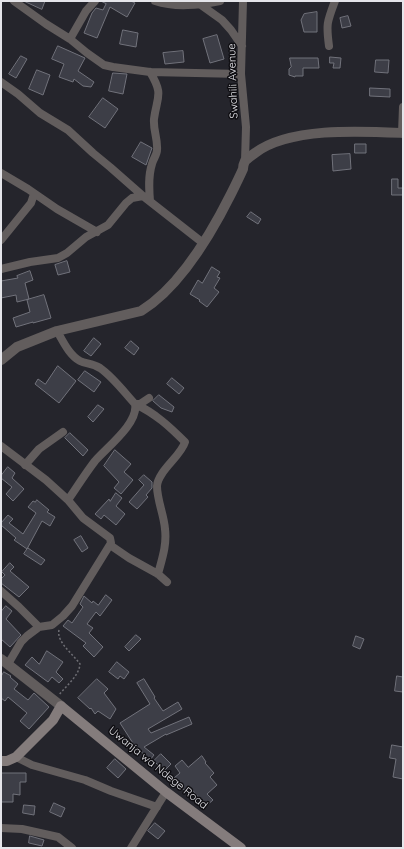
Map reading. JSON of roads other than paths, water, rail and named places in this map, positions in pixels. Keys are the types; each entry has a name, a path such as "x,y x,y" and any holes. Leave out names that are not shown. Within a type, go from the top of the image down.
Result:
{"main road":[{"path":"1,761 7,761 16,757 53,720 58,703"},
{"name":"Uwanja wa Ndege Road","path":"58,703 166,792 241,848"}],"street":[{"path":"14,1 70,39 104,65 150,72 241,74"},
{"path":"70,39 86,11 95,1"},
{"path":"155,1 175,5 201,5 220,1"},
{"name":"Swahili Avenue","path":"244,1 241,74 246,127 245,161"},
{"path":"329,46 327,25 335,1"},
{"path":"201,5 222,20 242,46"},
{"path":"147,198 150,170 157,152 154,126 159,92 157,83 150,72"},
{"path":"1,82 40,113 68,130 93,153 203,244"},
{"path":"1,360 17,347 57,331 141,311 158,299 178,278 203,244 217,222 232,193 245,161 260,149 284,138 302,134 346,132 402,133 403,107"},
{"path":"1,173 97,232"},
{"path":"1,240 31,203 34,194"},
{"path":"1,268 58,258 68,253 86,237 108,225 132,198 147,198"},
{"path":"57,331 76,358 81,362 92,363 100,368 110,376 135,404 146,409 165,422 185,442 183,449 163,473 157,485 166,530 165,548 158,574"},
{"path":"135,404 140,404 149,398"},
{"path":"68,500 95,461 114,442 130,422 135,411 135,404"},
{"path":"25,465 39,450 62,432"},
{"path":"1,446 46,480 68,500 83,518 110,538 110,545 76,600 63,616 52,625 39,627 21,642 5,662 58,703"},
{"path":"110,545 129,558 158,574 167,582"},
{"path":"1,591 39,627"},
{"path":"16,757 32,765 85,780 157,807"},
{"path":"131,848 166,792"},
{"path":"1,828 22,829 58,837 72,848"}]}
